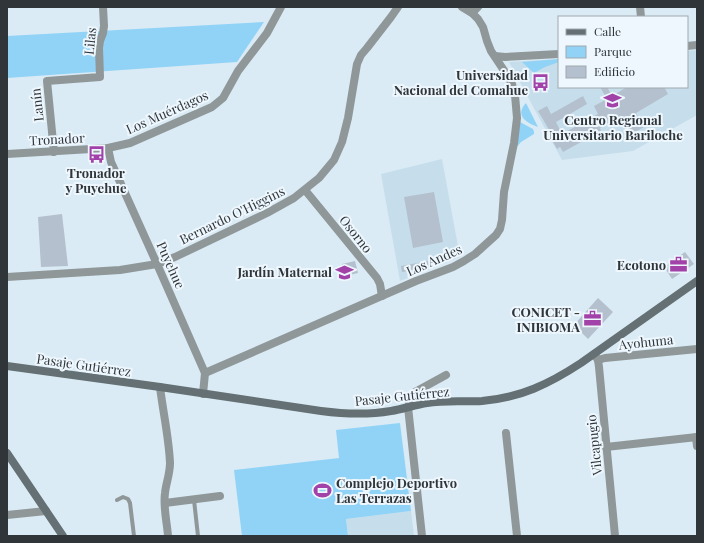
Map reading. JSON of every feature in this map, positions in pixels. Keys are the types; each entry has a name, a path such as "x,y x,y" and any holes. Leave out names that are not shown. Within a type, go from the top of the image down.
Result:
{"main road":[{"name":"Pasaje Gutiérrez","path":"7,366 339,413 390,411 434,402 484,401 505,398 543,386 596,357 697,281"},
{"path":"7,453 63,536"}],"street":[{"name":"Lilas","path":"47,81 100,77 99,48 104,26 104,7"},
{"name":"Los Muérdagos","path":"108,148 130,143 218,103 223,98 238,71 267,33 281,7"},
{"name":"Bernardo O'Higgins","path":"7,277 120,270 157,264 175,257 267,213 294,198 319,178 334,160 342,142 348,118 357,64 361,55 392,17 398,7"},
{"path":"462,7 475,10"},
{"name":"Los Andes","path":"205,373 416,281 454,267 475,254 496,235 500,229 502,220 504,192 514,143 517,118 515,95 512,84 491,51 483,27 475,10"},
{"path":"495,56 505,57 558,54"},
{"name":"Lanín","path":"47,81 54,152"},
{"name":"Tronador","path":"7,154 108,148"},
{"name":"Puyehue","path":"108,148 111,162 205,373 203,394"},
{"name":"Osorno","path":"305,190 377,278 380,284 382,296"},
{"name":"Ayohuma","path":"596,357 605,358 697,349"},
{"name":"Vilcapugio","path":"596,357 615,536"},
{"path":"422,536 408,408 410,400 415,392 446,375"},
{"path":"160,387 170,462 165,494 168,536"},
{"path":"506,434 517,536"},
{"path":"606,447 696,437 697,446"},
{"path":"165,503 220,496"},
{"path":"7,516 46,512"}],"lane":[{"path":"117,500 123,497 128,499 130,502 134,536"},
{"path":"194,500 198,536"}],"shaded area":[{"name":"Centro Regional Universitario Bariloche","path":"697,50 697,115 633,151 562,160 509,62 558,59 558,88 688,88 688,51"},
{"path":"442,159 460,257 400,281 381,174"},
{"path":"411,511 414,536 348,536 346,519"}],"green space":[{"path":"264,22 237,62 7,78 7,36"},
{"path":"558,59 558,62 534,73 522,62"},
{"path":"526,103 538,127 523,118 521,112"},
{"path":"520,122 533,129 534,134 521,142 516,148"},
{"name":"Complejo Deportivo Las Terrazas","path":"400,423 411,511 346,519 348,536 242,536 234,470 339,458 336,430"}],"building":[{"path":"601,88 608,88 612,96 625,88 665,88 668,94 636,113 644,127 628,136 618,118 600,128 601,131 563,152 560,147 557,149 549,135 551,133 538,111 547,106 551,114 583,96 587,104 556,122 562,134 598,114 594,106 607,99"},
{"path":"434,192 443,242 413,248 404,197"},
{"path":"62,214 68,266 41,267 38,217"},
{"name":"Ecotono","path":"685,252 694,264 672,279 664,267"},
{"path":"355,261 358,273 345,276 342,264"},
{"path":"428,261 429,268 402,272 401,266"},
{"name":"CONICET - INIBIOMA","path":"598,298 613,312 588,339 574,325"}],"place":[{"name":"Universidad Nacional del Comahue","path":"541,82"},
{"name":"Centro Regional Universitario Bariloche","path":"613,101"},
{"name":"Tronador y Puyehue","path":"96,154"},
{"name":"Ecotono","path":"679,265"},
{"name":"Jardín Maternal","path":"345,272"},
{"name":"CONICET - INIBIOMA","path":"593,319"},
{"name":"Complejo Deportivo Las Terrazas","path":"323,490"}]}
